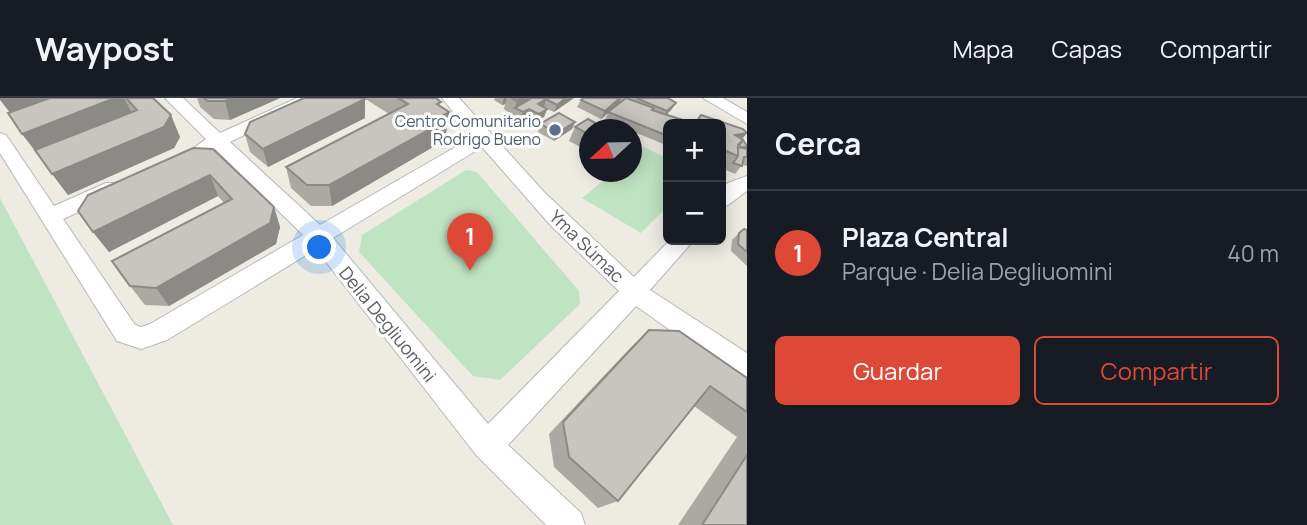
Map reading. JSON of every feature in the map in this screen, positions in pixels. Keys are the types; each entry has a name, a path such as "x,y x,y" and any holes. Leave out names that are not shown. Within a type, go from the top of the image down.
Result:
{"street":[{"name":"Delia Degliuomini","path":"173,98 320,238 487,446 569,525"},
{"path":"182,157 311,98"},
{"name":"Yma Súmac","path":"450,98 581,245 634,291 747,367"},
{"path":"711,98 747,119"},
{"path":"0,139 126,333 141,338 158,332 320,238 484,138"},
{"path":"49,216 133,179"},
{"path":"726,196 747,183"},
{"path":"487,446 678,245"}],"green space":[{"path":"644,147 663,156 663,211 641,233 582,198 602,182 642,182"},
{"path":"466,170 477,172 579,291 580,304 500,380 473,376 359,252 362,235"},
{"path":"0,198 173,525 0,525"}],"building":[{"path":"50,98 115,98 22,134 8,113"},
{"path":"126,98 153,98 171,115 164,127 52,174 35,150 137,110"},
{"path":"204,98 233,98 207,101"},
{"path":"304,98 365,99 263,149 245,134 250,122"},
{"path":"398,98 436,98 441,102 437,104 449,112 442,116 448,119 329,185 307,185 286,167 408,104"},
{"path":"532,98 566,98 557,105 546,99 538,104 547,109 539,114 529,109 523,112 515,108"},
{"path":"620,98 605,111 581,100"},
{"path":"626,98 680,119 663,119 663,134 642,126 642,119 626,119 608,112"},
{"path":"636,98 668,98 676,103 667,111"},
{"path":"559,113 575,122 557,133 540,124"},
{"path":"726,123 747,133 735,135 743,140 738,145 738,156 726,151"},
{"path":"743,140 747,147 738,147"},
{"path":"738,147 747,149 747,157 744,157 742,166 733,163 738,156"},
{"path":"193,148 213,149 274,207 270,223 156,288 130,286 112,261 232,199 210,175 93,232 78,211 88,195"},
{"path":"747,230 747,252 738,244 739,233"},
{"path":"649,330 679,331 747,378 747,412 710,386 618,501 569,457 563,422"},
{"path":"747,455 747,525 702,525"}],"place":[{"name":"Centro Comunitario Rodrigo Bueno","path":"555,130"},
{"name":"Plaza Central","path":"470,271"}]}
